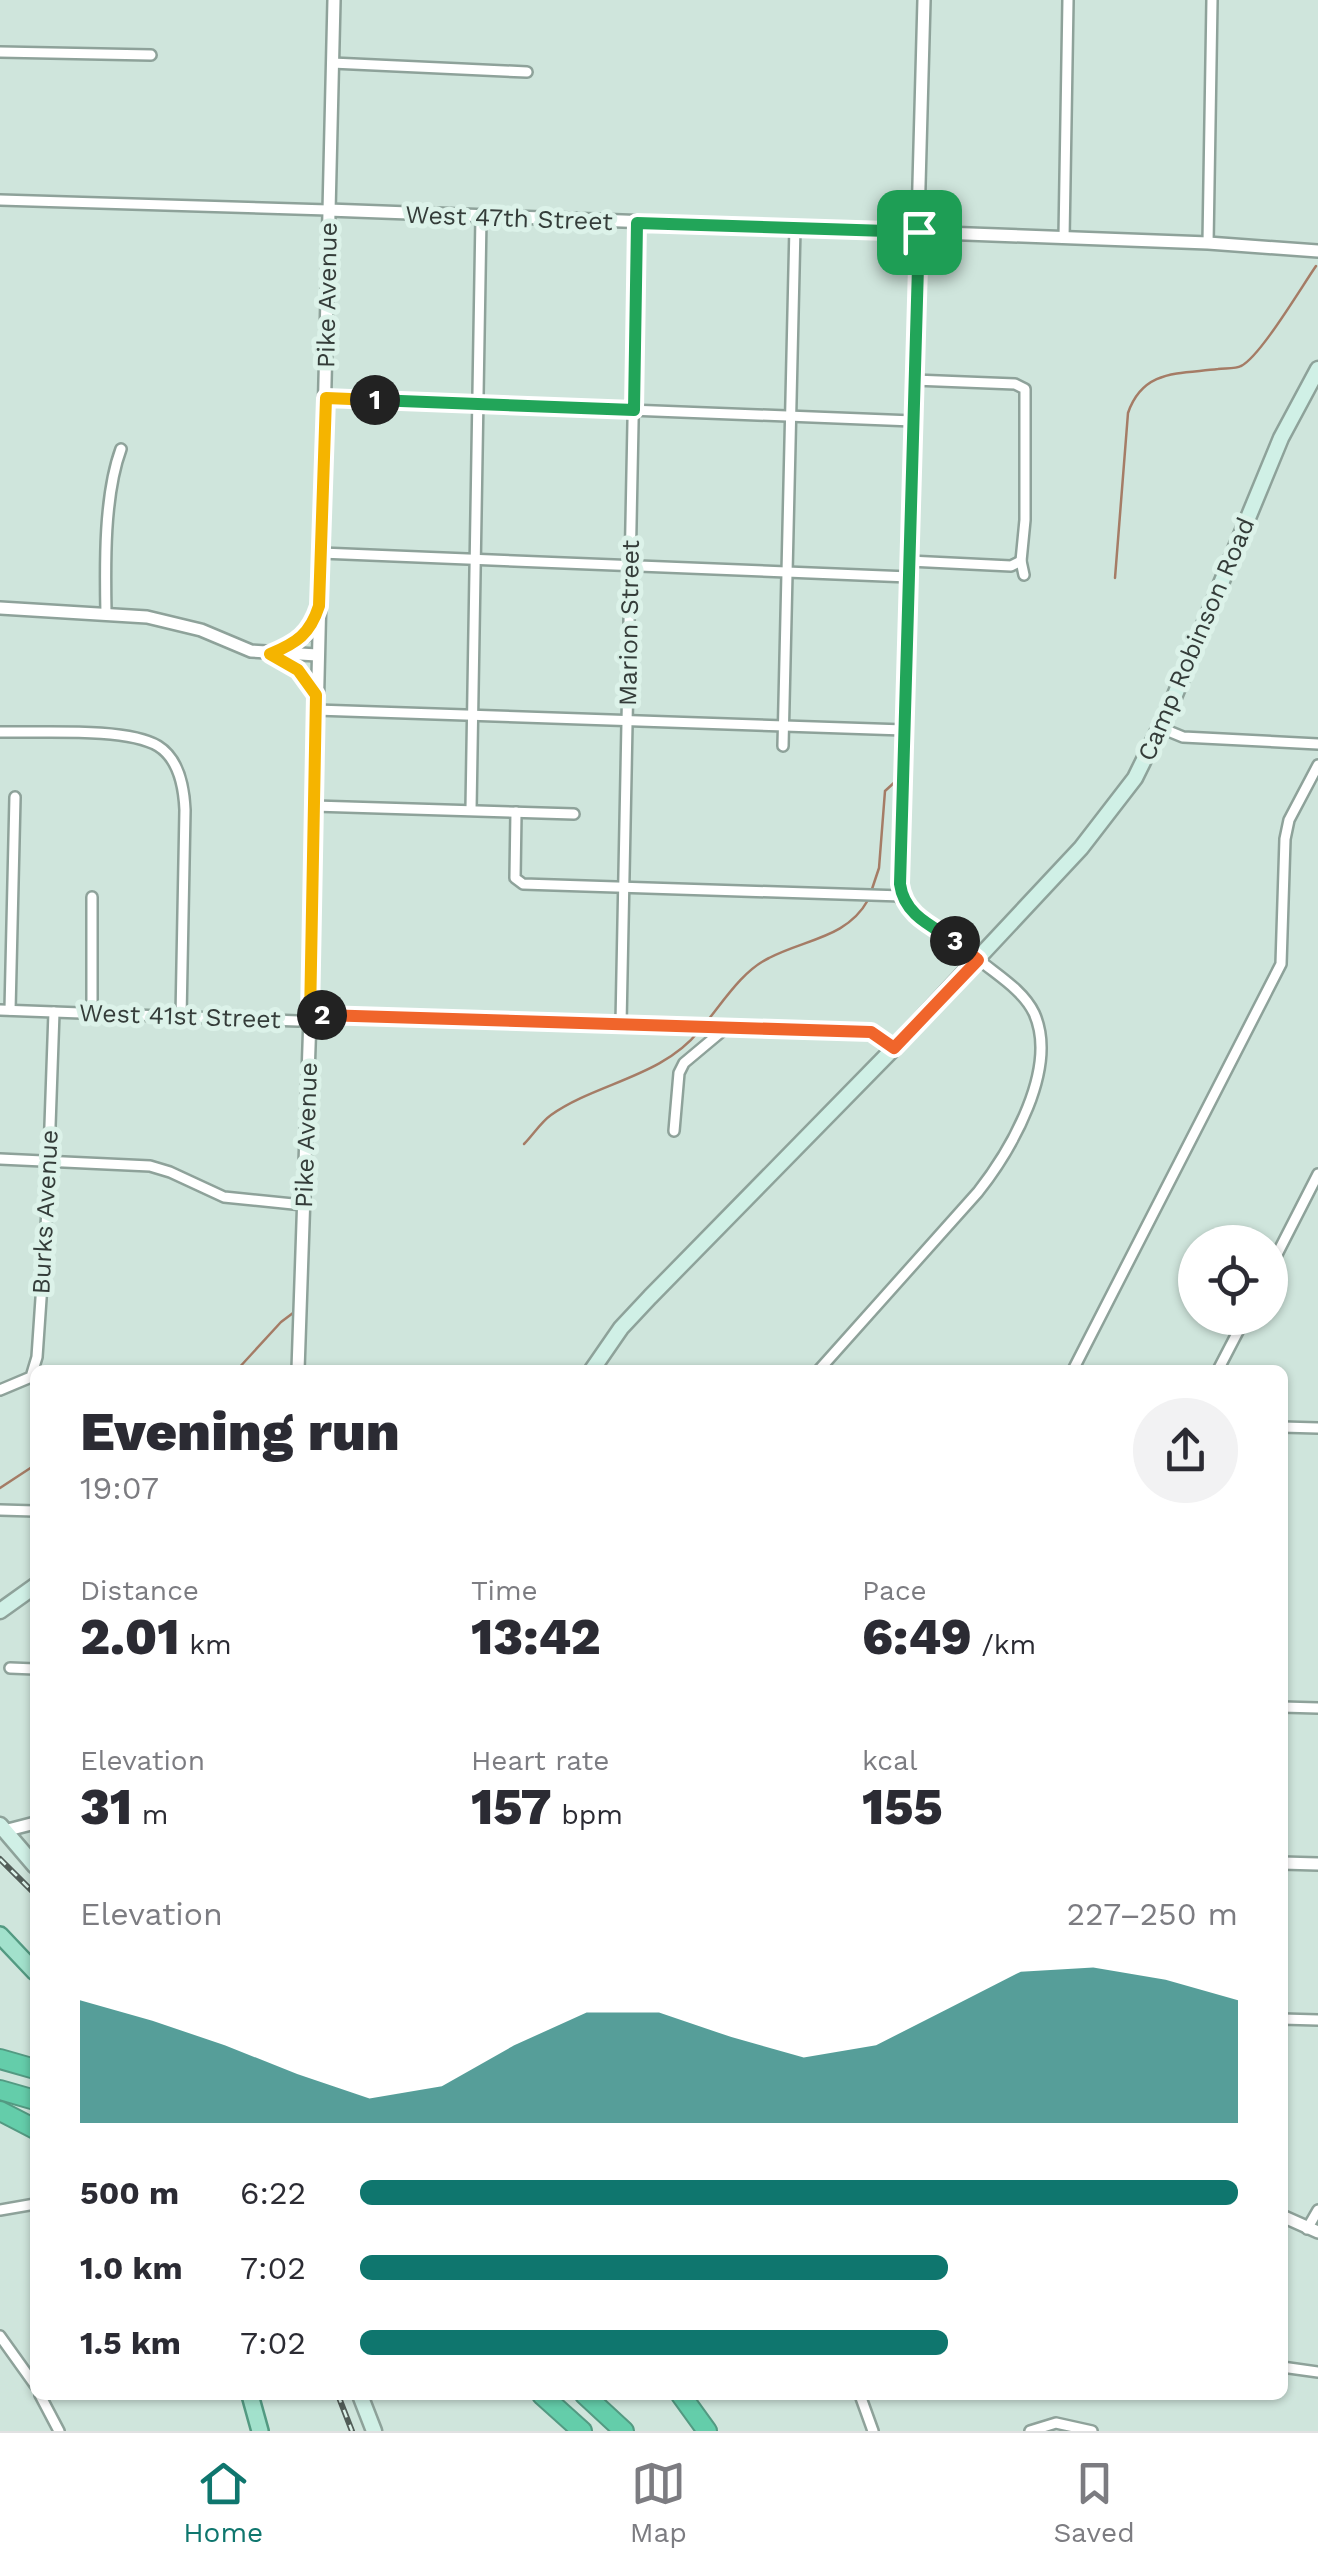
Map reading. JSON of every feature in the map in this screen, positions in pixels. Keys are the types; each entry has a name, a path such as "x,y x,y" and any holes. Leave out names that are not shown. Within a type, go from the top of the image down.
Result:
{"highway":[{"path":"0,2059 30,2068"},
{"path":"0,2090 30,2099"},
{"path":"0,2110 30,2125"},
{"path":"548,2400 582,2431"},
{"path":"590,2400 624,2431"},
{"path":"685,2400 707,2431"}],"main road":[{"name":"Camp Robinson Road","path":"596,1365 650,1297 894,1048 1099,828 1135,778 1161,728 1280,438 1318,370"},
{"path":"0,1611 30,1590"},
{"path":"2,1828 30,1860"},
{"path":"0,1936 30,1967"},
{"path":"251,2400 260,2431"},
{"path":"362,2400 374,2431"}],"street":[{"name":"Pike Avenue","path":"298,1365 334,0"},
{"path":"823,1365 1000,1164 1022,1121 1040,1053 1035,1015 1022,996 912,912 902,896 924,0"},
{"path":"1064,238 1068,0"},
{"path":"1208,243 1212,0"},
{"path":"0,52 152,55"},
{"path":"332,63 527,72"},
{"name":"West 47th Street","path":"0,200 795,227 1318,251"},
{"path":"471,809 481,216"},
{"name":"Marion Street","path":"621,1024 637,223"},
{"path":"782,746 795,227"},
{"path":"914,380 1015,384 1025,389 1025,520 1020,561 1024,576"},
{"path":"326,398 913,421"},
{"path":"106,614 105,575 113,485 121,449"},
{"path":"321,553 909,577"},
{"path":"909,561 1010,566 1020,561"},
{"path":"270,654 304,636 314,624 319,606"},
{"path":"0,608 106,614 181,624 252,651 317,655"},
{"path":"270,654 298,670 316,695"},
{"path":"316,710 904,730"},
{"path":"1161,728 1183,736 1318,744"},
{"path":"0,732 120,736 150,742 166,752 178,772 185,799 181,1017"},
{"path":"1076,1365 1281,964 1287,827 1318,764"},
{"path":"5,1010 15,797"},
{"path":"314,806 574,814"},
{"path":"516,812 516,880 523,884 902,896"},
{"path":"92,897 92,1013"},
{"name":"West 41st Street","path":"5,1010 298,1021 325,1014 871,1032 894,1048"},
{"name":"Burks Avenue","path":"35,1365 54,1012"},
{"path":"674,1131 678,1072 721,1026"},
{"path":"0,1158 150,1166 224,1197 303,1204"},
{"path":"1288,1233 1318,1174"},
{"path":"1221,1365 1236,1335"},
{"name":"Burks Avenue","path":"0,1390 30,1377"},
{"path":"1288,1427 1318,1428"},
{"path":"0,1510 30,1511"},
{"path":"10,1668 30,1669"},
{"path":"1288,1708 1318,1708"},
{"path":"2,1828 30,1824"},
{"path":"1288,1863 1318,1864"},
{"path":"1288,2019 1318,2020"},
{"path":"0,2210 30,2205"},
{"path":"1288,2219 1313,2231 1318,2210"},
{"path":"0,2336 30,2378"},
{"path":"1288,2368 1318,2372"},
{"path":"42,2400 58,2431"},
{"path":"862,2400 874,2431"},
{"path":"1030,2431 1056,2423 1092,2431"}],"waterway":[{"path":"1115,578 1128,413 1135,399 1143,388 1164,376 1241,366 1269,336 1316,266"},
{"path":"871,892 879,868 885,791 896,781"},
{"path":"704,1025 759,964 837,930 859,913 868,900"},
{"path":"524,1144 551,1115 667,1059 699,1031"},
{"path":"242,1365 293,1313"},
{"path":"0,1488 30,1468"}],"railway":[{"path":"0,1859 30,1889"},
{"path":"340,2400 352,2431"}],"route":[{"path":"637,223 919,232 900,884 904,904 912,912 978,960 894,1048 871,1032 325,1014 310,1018 316,695 298,670 270,654 304,636 314,624 319,606 326,398 634,410 637,223"}]}
